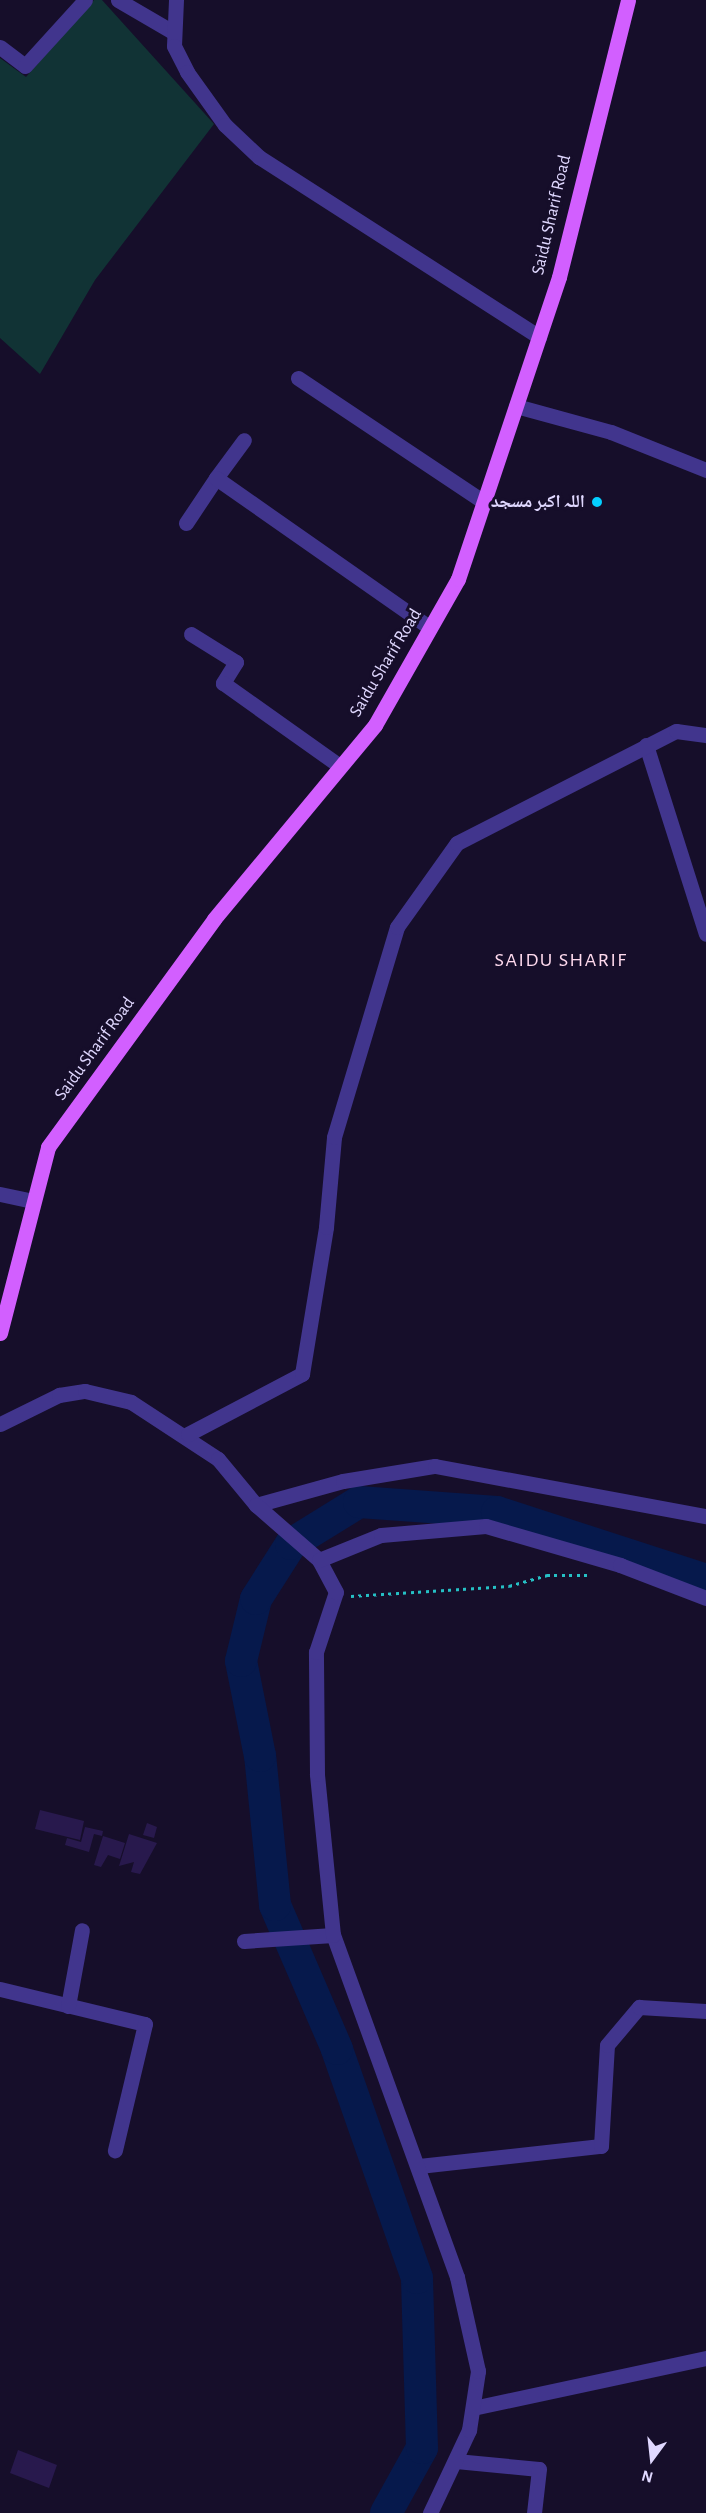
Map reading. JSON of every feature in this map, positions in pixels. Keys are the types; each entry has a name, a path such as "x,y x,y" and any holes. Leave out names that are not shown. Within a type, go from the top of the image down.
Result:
{"main road":[{"name":"Saidu Sharif Road","path":"0,1333 32,1201 48,1147 214,919 375,725 458,579 539,337 628,0"}],"street":[{"path":"0,47 25,66 86,0"},
{"path":"118,0 173,32"},
{"path":"176,0 174,46 204,99 259,157 539,337"},
{"path":"298,378 484,502"},
{"path":"516,406 611,432 706,470"},
{"path":"186,523 244,440"},
{"path":"216,478 430,628"},
{"path":"190,634 236,662 223,683 340,766"},
{"path":"188,1434 302,1374 326,1227 334,1137 397,927 457,843 676,731 706,735"},
{"path":"646,745 706,934"},
{"path":"0,1194 32,1201"},
{"path":"0,1424 59,1395 86,1391 131,1402 188,1434 218,1459 256,1506 319,1560 336,1592 316,1652 317,1774 332,1935 457,2277 478,2371 472,2408 456,2461 430,2513"},
{"path":"256,1506 343,1480 435,1466 706,1516"},
{"path":"319,1560 381,1535 486,1526 620,1565 706,1598"},
{"path":"68,2006 82,1930"},
{"path":"244,1941 332,1935"},
{"path":"0,1989 145,2024 115,2150"},
{"path":"418,2166 601,2146 607,2045 639,2007 706,2011"},
{"path":"472,2408 706,2358"},
{"path":"456,2461 539,2469 534,2513"}],"path":[{"path":"336,1592 453,1591 509,1586 547,1575 604,1575"}],"green space":[{"path":"94,0 102,0 214,124 95,280 40,374 0,338 0,58 26,77"}],"building":[{"path":"40,1810 84,1821 80,1840 35,1829"},
{"path":"147,1823 157,1827 154,1838 143,1835"},
{"path":"85,1827 103,1831 102,1836 94,1834 89,1852 65,1845 67,1838 81,1842"},
{"path":"129,1834 157,1843 140,1874 131,1872 134,1862 119,1866"},
{"path":"103,1836 125,1843 120,1859 108,1855 101,1867 94,1865"},
{"path":"18,2450 57,2465 49,2488 10,2473"}],"waterway":[{"path":"386,2513 422,2448 417,2278 337,2049 275,1905 260,1756 241,1661 256,1599 291,1544 359,1502 497,1512 706,1580"}],"place":[{"name":"اللہ اکبر مسجد","path":"597,502"}],"district":[{"name":"SAIDU SHARIF","path":"561,960"}]}
